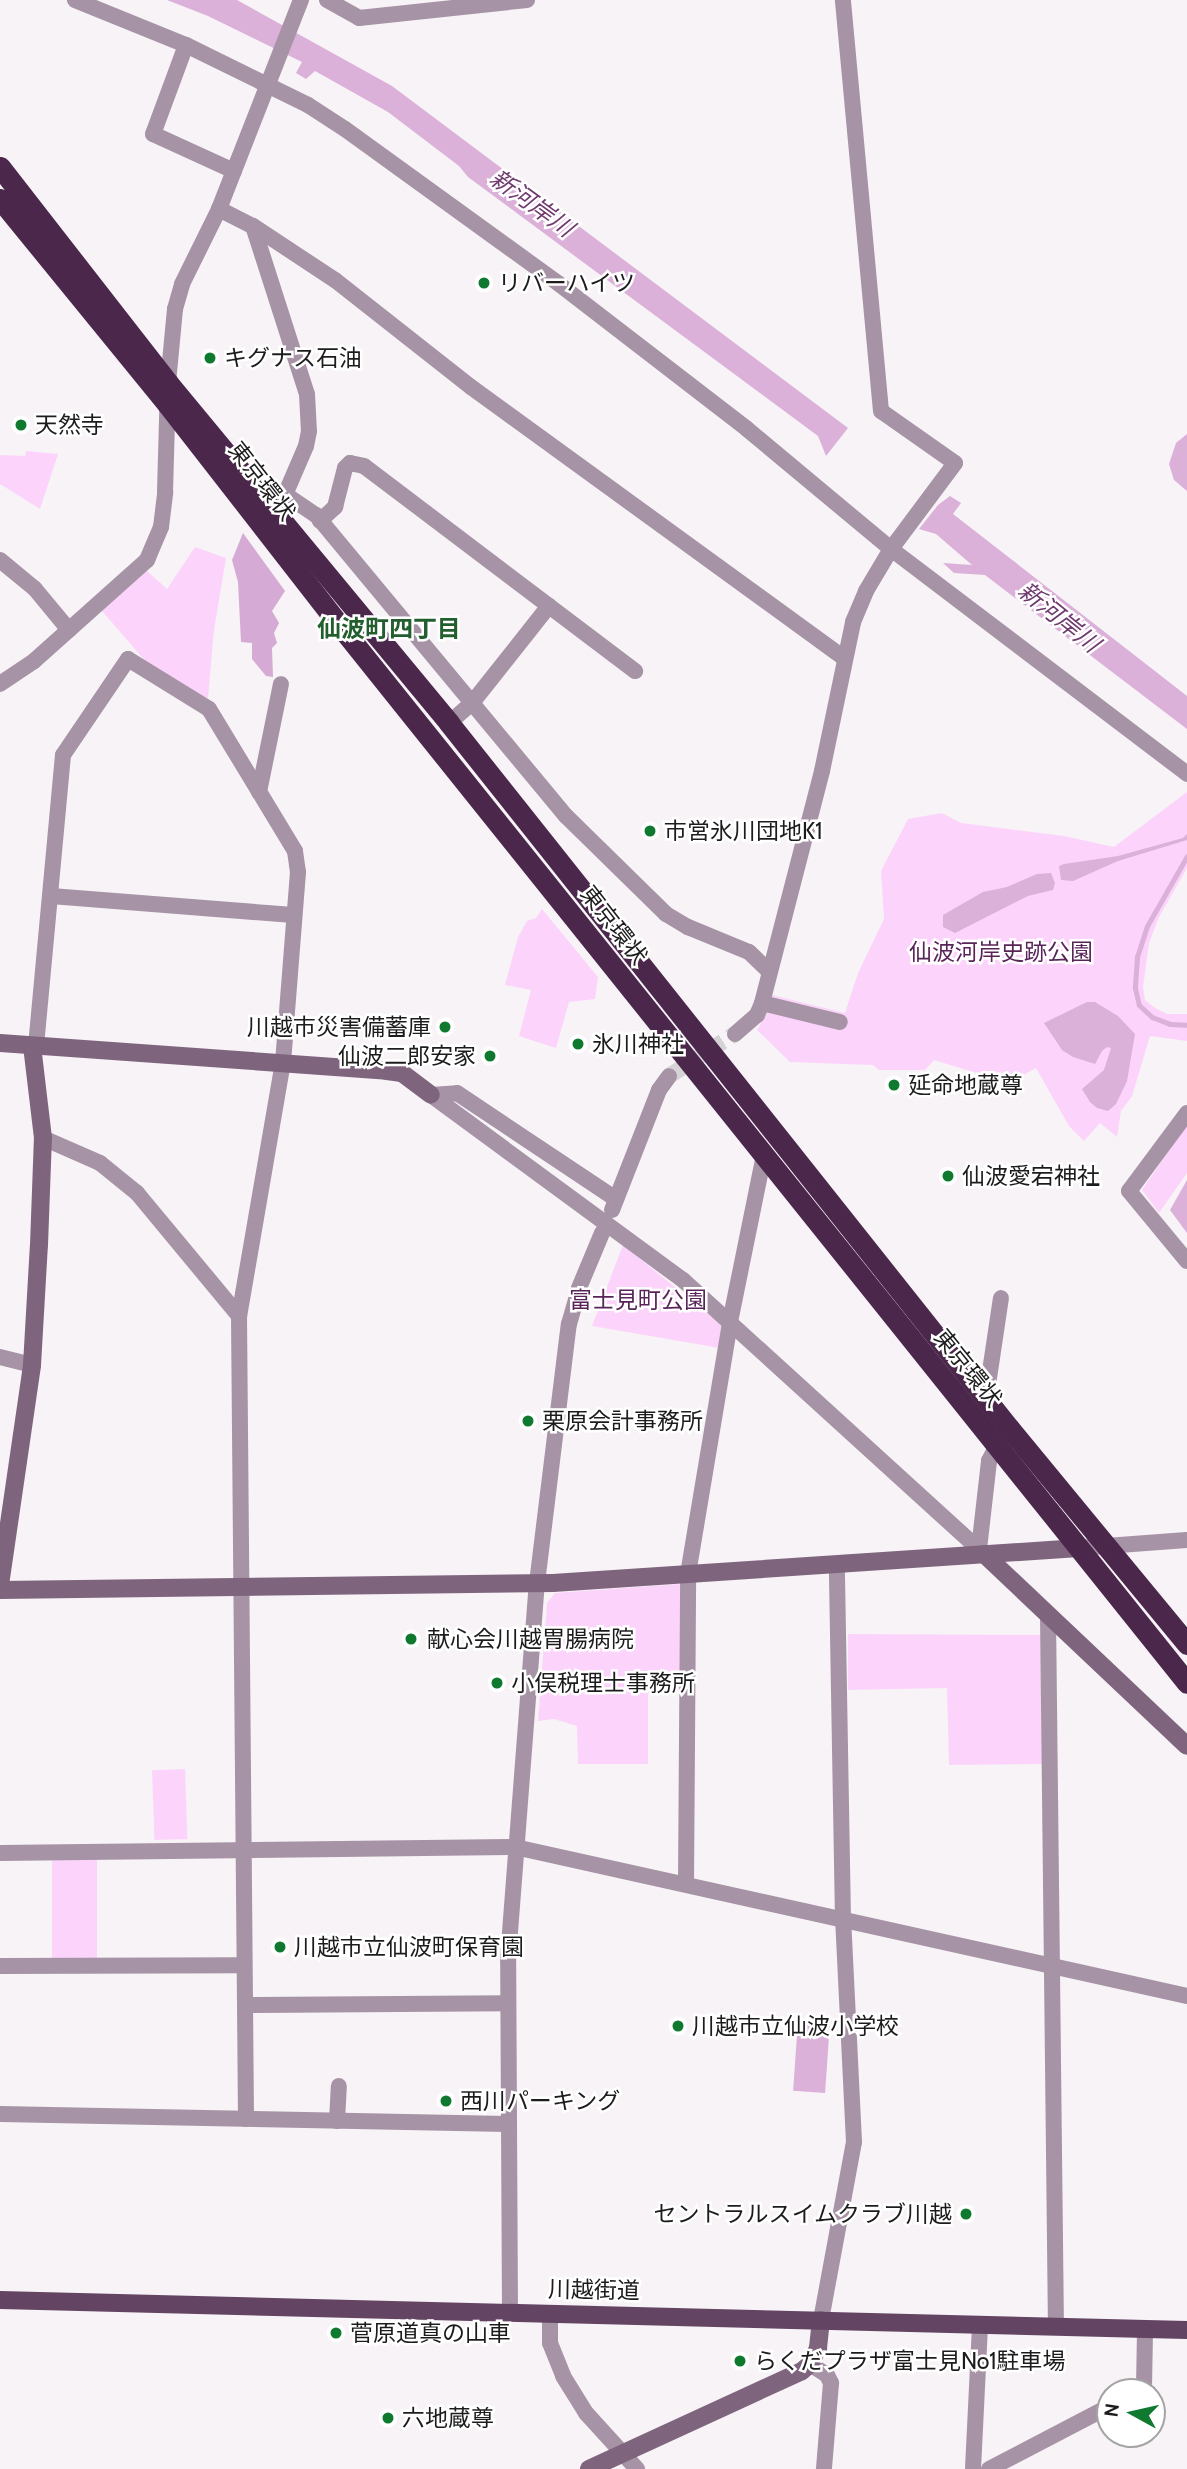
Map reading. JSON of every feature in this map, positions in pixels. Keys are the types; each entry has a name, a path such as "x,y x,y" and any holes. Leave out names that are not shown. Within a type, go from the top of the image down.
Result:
{"highway":[{"name":"東京環状","path":"0,167 168,383 281,504 449,723 1103,1545 1187,1644"},
{"name":"東京環状","path":"0,199 168,405 344,631 1187,1683"}],"main road":[{"name":"川越街道","path":"0,2300 1187,2330"}],"street":[{"path":"75,0 269,83 345,129 559,284 747,429 891,549 1187,774"},
{"path":"0,684 69,630 147,560 161,527 169,448 168,383 175,309 182,284 219,209 300,0"},
{"path":"327,0 359,18 527,0"},
{"path":"735,1034 757,1015 762,1003 822,771 853,622 866,591 891,549 955,463 881,411 843,0"},
{"path":"186,46 153,134 234,170"},
{"path":"219,209 253,226 335,280 471,387 844,658"},
{"path":"253,226 307,394 309,431 306,446 281,504 320,521 566,816 666,914 688,927 749,952 769,971"},
{"path":"320,521 335,507 345,468 355,463 635,671"},
{"path":"0,560 35,589 69,630"},
{"path":"449,723 472,703 548,606"},
{"path":"246,2119 240,1587 239,1316 284,1062 298,872 295,851 209,709 128,659 63,755 51,897 34,1046 44,1138 32,1365 0,1588 240,1587 537,1583 1187,1540"},
{"path":"259,792 281,684"},
{"path":"51,897 293,915"},
{"path":"762,1003 840,1022"},
{"path":"0,1043 284,1062 402,1073 648,1252 730,1322 981,1552 1187,1746"},
{"path":"431,1095 457,1093 614,1204 659,1090 669,1076"},
{"path":"1187,1112 1129,1191 1187,1261"},
{"path":"44,1138 100,1163 137,1193 239,1316"},
{"path":"687,1884 688,1574 730,1322 764,1155"},
{"path":"510,2312 507,2003 515,1847 537,1583 569,1324 579,1288 602,1233"},
{"path":"986,1398 1001,1298"},
{"path":"0,1357 32,1365"},
{"path":"981,1552 989,1461 997,1445"},
{"path":"589,2469 763,2391 810,2364 818,2348 854,2142 843,1920 837,1564"},
{"path":"1048,1615 1056,2326"},
{"path":"0,1853 515,1847 1187,1996"},
{"path":"0,1966 244,1965"},
{"path":"245,2005 507,2003"},
{"path":"337,2121 339,2086"},
{"path":"0,2115 507,2124"},
{"path":"550,2314 550,2343 563,2376 586,2413 638,2469"},
{"path":"972,2469 980,2325"},
{"path":"1144,2378 1145,2329"},
{"path":"810,2364 827,2375 831,2383 824,2469"},
{"path":"989,2469 1096,2413"}],"green space":[{"path":"26,451 58,454 40,509 0,484 0,455 25,456"},
{"path":"195,547 226,558 214,630 208,698 201,697 147,663 102,611 145,569 167,589"},
{"name":"仙波河岸史跡公園","path":"1187,792 1187,868 1159,917 1149,943 1143,987 1145,1000 1155,1008 1167,1014 1187,1014 1187,1041 1150,1036 1132,1096 1121,1111 1117,1137 1100,1123 1084,1141 1069,1126 1036,1068 1009,1083 934,1060 925,1070 879,1070 873,1065 790,1062 757,1030 766,1015 772,995 845,1013 858,973 884,919 881,871 908,819 942,813 961,823 1064,836 1114,847"},
{"path":"542,909 598,977 595,999 569,1002 556,1048 519,1036 531,990 505,985 518,937 527,921 536,918"},
{"path":"1187,1124 1187,1173 1159,1213 1142,1190"},
{"name":"富士見町公園","path":"623,1245 724,1327 720,1348 592,1326"},
{"path":"681,1584 682,1693 648,1693 648,1764 578,1764 577,1726 554,1719 538,1721 547,1603 555,1593"},
{"path":"848,1634 1041,1635 1042,1764 949,1765 947,1688 848,1690"},
{"path":"185,1769 187,1839 154,1840 152,1770"},
{"path":"52,1859 97,1859 97,1961 52,1961"}],"shaded area":[{"path":"243,533 285,591 272,611 279,623 274,633 277,643 272,648 273,677 266,676 252,659 252,643 241,642 238,582 232,560"}],"water":[{"name":"新河岸川","path":"167,0 237,0 392,86 848,428 826,456 818,436 468,177 459,166 388,112 315,71 306,79 296,73 302,62 208,16"},
{"path":"1187,434 1187,491 1174,480 1169,464 1176,443"},
{"name":"新河岸川","path":"950,496 961,503 953,514 1187,696 1187,729 985,575 954,573 943,563 972,565 936,534 919,529 938,505"},
{"path":"1187,834 1187,840 1118,861 1073,881 1061,880 1059,866 1064,864 1118,856 1183,838"},
{"path":"1051,873 1055,883 1053,890 1028,896 955,933 943,927 943,915 983,892 1007,887 1037,874"},
{"path":"1087,1002 1095,1002 1118,1016 1135,1034 1127,1081 1116,1104 1108,1111 1097,1108 1082,1089 1104,1070 1111,1048 1107,1047 1102,1051 1095,1064 1073,1057 1062,1050 1044,1023"},
{"path":"1187,1180 1187,1233 1170,1210"},
{"path":"798,2021 830,2023 825,2093 793,2091"}],"waterway":[{"path":"1187,856 1147,926 1137,957 1135,988 1139,1005 1152,1017 1170,1024 1187,1025"}],"tunnel":[{"path":"669,1076 735,1034"}],"place":[{"name":"リバーハイツ","path":"484,283"},
{"name":"キグナス石油","path":"210,358"},
{"name":"天然寺","path":"21,425"},
{"name":"市営氷川団地K1","path":"650,831"},
{"name":"川越市災害備蓄庫","path":"445,1027"},
{"name":"氷川神社","path":"578,1044"},
{"name":"仙波二郎安家","path":"490,1056"},
{"name":"延命地蔵尊","path":"894,1085"},
{"name":"仙波愛宕神社","path":"948,1176"},
{"name":"栗原会計事務所","path":"528,1421"},
{"name":"献心会川越胃腸病院","path":"411,1639"},
{"name":"小俣税理士事務所","path":"497,1683"},
{"name":"川越市立仙波町保育園","path":"280,1947"},
{"name":"川越市立仙波小学校","path":"678,2026"},
{"name":"西川パーキング","path":"446,2101"},
{"name":"セントラルスイムクラブ川越","path":"966,2214"},
{"name":"菅原道真の山車","path":"336,2333"},
{"name":"らくだプラザ富士見No1駐車場","path":"740,2361"},
{"name":"六地蔵尊","path":"388,2418"}],"district":[{"name":"仙波町四丁目","path":"389,629"}]}
